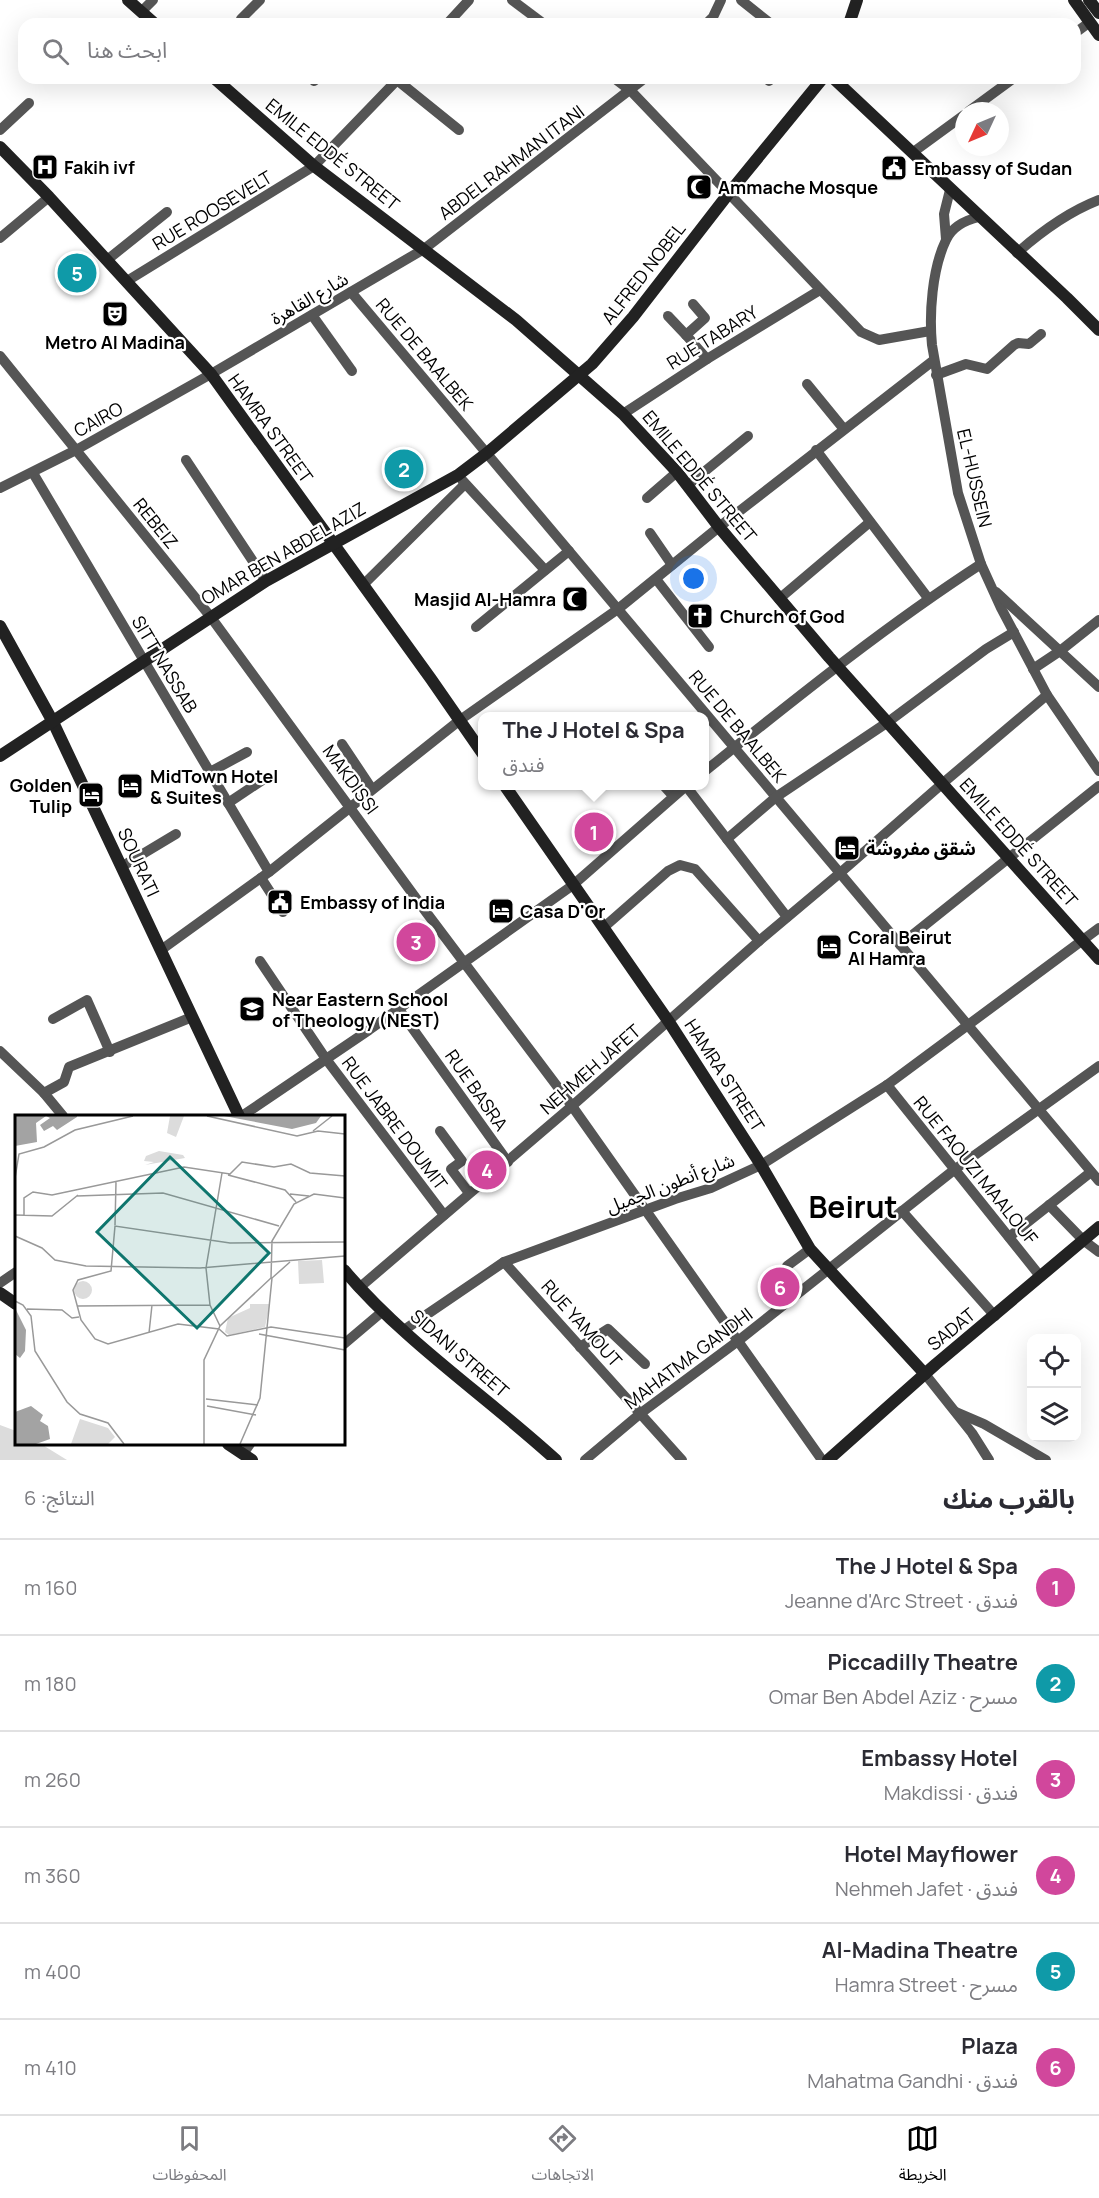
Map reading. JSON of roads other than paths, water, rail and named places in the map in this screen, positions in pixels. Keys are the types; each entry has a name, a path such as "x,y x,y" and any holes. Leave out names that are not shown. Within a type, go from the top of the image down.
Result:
{"main road":[{"path":"128,0 148,18"},
{"path":"851,18 858,0"},
{"path":"1074,0 1099,35"},
{"path":"1089,0 1099,13"},
{"name":"EMILE EDDÉ STREET","path":"221,84 314,166 516,320 623,414 688,485 778,599 1099,959"},
{"name":"ALFRED NOBEL","path":"579,376 633,317 729,193 818,84"},
{"path":"839,84 1017,253 1097,324"},
{"name":"HAMRA STREET","path":"0,147 49,197 211,374 478,747"},
{"name":"OMAR BEN ABDEL AZIZ","path":"0,756 266,581 332,543 461,480 487,453 579,376"},
{"name":"SOURATI","path":"0,626 53,722 240,1115"},
{"name":"HAMRA STREET","path":"508,790 669,1022 761,1165 810,1249 926,1374"},
{"name":"SADAT","path":"828,1460 1099,1227"},
{"name":"SIDANI STREET","path":"345,1271 359,1288 404,1330 556,1460"},
{"path":"0,1293 15,1303"},
{"path":"232,1445 248,1452"}],"street":[{"path":"141,12 153,0"},
{"path":"242,18 260,0"},
{"path":"452,18 469,0"},
{"path":"512,0 536,18"},
{"path":"712,18 721,0"},
{"path":"741,0 764,18"},
{"path":"1081,29 1090,22"},
{"name":"RUE ROOSEVELT","path":"127,281 314,166 393,84"},
{"path":"404,84 459,130"},
{"path":"622,84 729,193 853,325 872,338 888,339 930,331"},
{"name":"ABDEL RAHMAN ITANI","path":"424,249 639,84"},
{"path":"981,102 1006,84"},
{"path":"0,130 29,103"},
{"path":"912,153 955,122"},
{"name":"EL-HUSSEIN","path":"950,190 943,224 946,239 936,273 930,331 936,375 962,508 981,564 1033,669 1047,695 1099,771"},
{"path":"0,238 49,197"},
{"path":"1017,253 1041,232 1075,210 1097,204"},
{"path":"107,260 167,212"},
{"path":"946,239 961,224 979,217"},
{"name":"شارع القاهرة","path":"211,374 424,249"},
{"name":"RUE TABARY","path":"623,414 819,290"},
{"name":"RUE DE BAALBEK","path":"351,292 703,712"},
{"path":"686,335 705,318 693,304"},
{"path":"312,315 352,371"},
{"path":"668,316 707,359"},
{"path":"936,375 966,364 987,369 1014,344 1029,345 1041,334"},
{"name":"REBEIZ","path":"0,356 210,616"},
{"path":"161,950 265,875 460,720 618,609 843,428 934,360"},
{"name":"CAIRO","path":"1,485 33,473 211,374"},
{"path":"807,384 843,428"},
{"path":"688,485 748,436"},
{"path":"816,450 928,598"},
{"path":"186,460 266,581"},
{"path":"647,498 677,472"},
{"name":"SITT NASSAB","path":"33,473 228,803 283,912"},
{"path":"363,585 461,480 545,570"},
{"path":"778,599 870,522"},
{"path":"650,533 672,565"},
{"path":"476,627 569,551"},
{"path":"709,768 837,666 928,598 981,564"},
{"path":"656,579 709,647"},
{"path":"992,588 1099,687"},
{"name":"MAKDISSI","path":"210,616 572,1106 822,1460"},
{"path":"1033,669 1099,620"},
{"path":"728,839 776,798 888,722 986,649 1014,632"},
{"name":"NEHMEH JAFET","path":"359,1288 508,1162 759,941 1047,695"},
{"name":"RUE DE BAALBEK","path":"709,719 1099,1181"},
{"path":"342,744 372,789"},
{"path":"210,772 247,752"},
{"path":"228,803 267,777"},
{"path":"900,945 1099,786"},
{"path":"668,790 673,796"},
{"path":"242,1115 326,1059 573,885 681,790"},
{"path":"689,790 787,917"},
{"path":"121,867 176,834"},
{"path":"603,928 668,871 680,865 695,869 759,941"},
{"name":"شارع أنطون الجميل","path":"404,1330 504,1262 711,1188 761,1165 887,1086 1099,928"},
{"name":"RUE JABRE DOUMIT","path":"260,961 326,1059 444,1215"},
{"path":"53,1019 87,1000 110,1052"},
{"name":"RUE BASRA","path":"398,1008 508,1162"},
{"path":"44,1093 64,1082 69,1067 192,1017"},
{"path":"0,1051 44,1093 62,1115"},
{"name":"MAHATMA GANDHI","path":"585,1460 641,1413 738,1341 954,1170 1099,1066"},
{"name":"RUE FAOUZI MAALOUF","path":"887,1086 1040,1276"},
{"path":"440,1131 462,1161 451,1169 470,1193"},
{"path":"1009,1237 1091,1172"},
{"path":"1049,1205 1083,1240 1099,1252"},
{"path":"902,1211 995,1316"},
{"path":"787,1266 810,1249"},
{"name":"RUE YAMOUT","path":"504,1262 682,1460"},
{"path":"0,1283 15,1273"},
{"path":"345,1343 383,1311"},
{"path":"580,1347 608,1329 645,1364"},
{"path":"926,1374 990,1460"},
{"path":"956,1412 984,1424 1046,1460"}],"place":[{"name":"Fakih ivf","path":"45,167"},
{"name":"Embassy of Sudan","path":"894,168"},
{"name":"Ammache Mosque","path":"699,187"},
{"name":"Al-Madina Theatre","path":"77,273"},
{"name":"Metro Al Madina","path":"115,314"},
{"name":"Piccadilly Theatre","path":"404,469"},
{"name":"Masjid Al-Hamra","path":"575,599"},
{"name":"Church of God","path":"700,616"},
{"name":"MidTown Hotel & Suites","path":"130,786"},
{"name":"Golden Tulip","path":"91,795"},
{"name":"The J Hotel & Spa","path":"594,832"},
{"name":"شقق مفروشة","path":"847,848"},
{"name":"Embassy of India","path":"280,902"},
{"name":"Casa D'Or","path":"501,911"},
{"name":"Embassy Hotel","path":"416,942"},
{"name":"Coral Beirut Al Hamra","path":"829,947"},
{"name":"Near Eastern School of Theology (NEST)","path":"252,1009"},
{"name":"Hotel Mayflower","path":"487,1170"},
{"name":"Plaza","path":"780,1287"}],"district":[{"name":"Beirut","path":"853,1206"}]}
